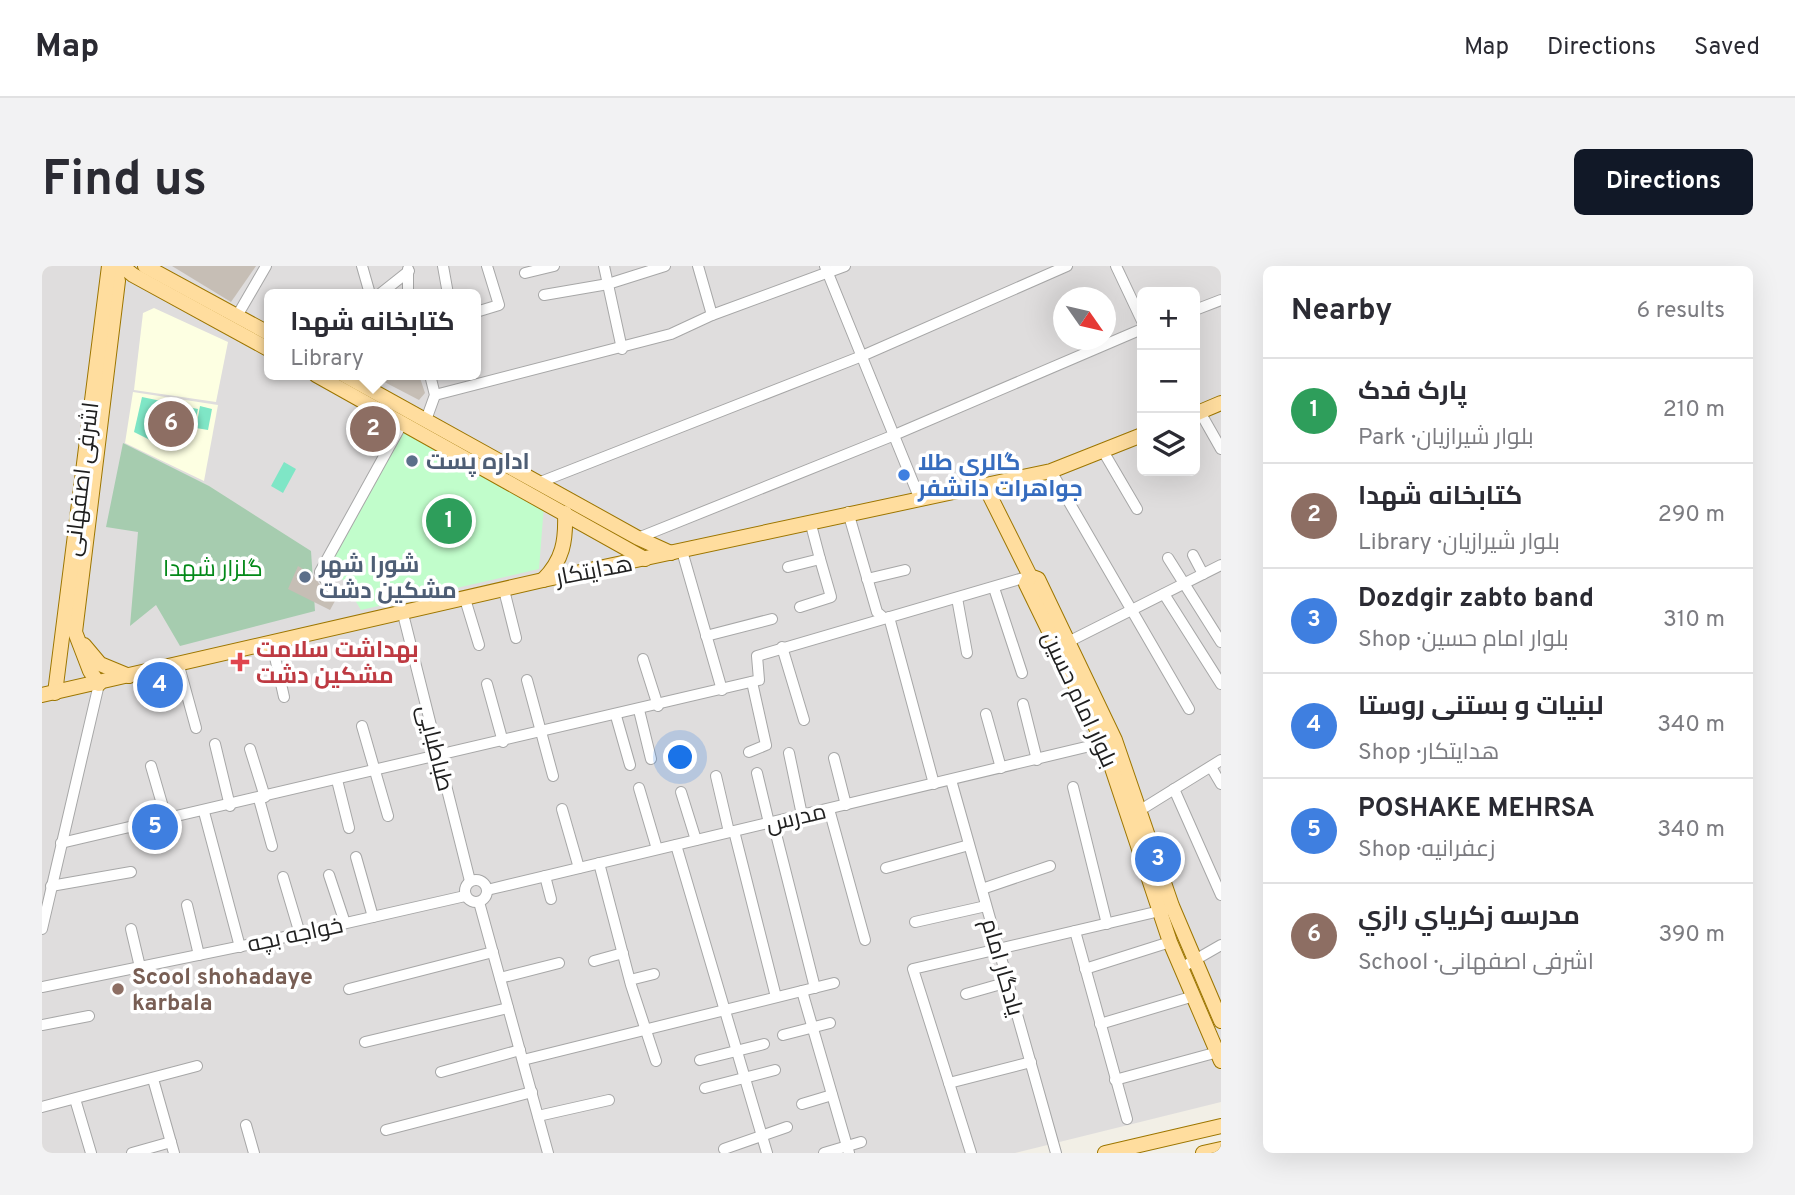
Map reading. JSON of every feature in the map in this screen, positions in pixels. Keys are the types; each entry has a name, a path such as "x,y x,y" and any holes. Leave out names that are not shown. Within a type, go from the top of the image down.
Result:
{"main road":[{"name":"اشرفی اصفهانی","path":"99,684 90,671 75,632 118,281 112,266"},
{"name":"اشرفی اصفهانی","path":"49,694 112,266"},
{"path":"122,266 133,275 264,347"},
{"path":"145,266 264,331"},
{"path":"325,380 645,559"},
{"path":"353,380 638,538 677,552"},
{"path":"1200,412 1221,403"},
{"name":"هدایتکار","path":"49,694 848,512 1051,471 1137,437"},
{"name":"بلوار امام حسین","path":"985,486 1030,576 1038,579 1061,645 1110,742 1166,909 1188,964 1221,1021"},
{"path":"543,580 553,569 564,548 565,513"},
{"path":"631,552 638,538"},
{"path":"75,632 100,664 130,677"},
{"name":"بلوار امام حسین","path":"1166,909 1170,942 1188,964 1194,996 1220,1057"},
{"path":"1104,1153 1221,1126"},
{"path":"1203,1153 1221,1149"}],"street":[{"path":"237,316 266,266"},
{"path":"362,266 369,289"},
{"path":"443,266 447,289"},
{"path":"481,311 499,306 486,266"},
{"path":"524,273 554,266"},
{"path":"604,266 622,349"},
{"path":"544,296 608,284 664,266"},
{"path":"698,266 712,314"},
{"path":"435,395 622,349 671,334 712,314 826,270 845,266"},
{"path":"538,483 862,356 1067,266"},
{"path":"1116,266 1137,310"},
{"path":"386,289 408,269"},
{"path":"408,269 408,289"},
{"path":"826,270 919,497"},
{"path":"1200,308 1221,300"},
{"path":"638,538 892,436 1137,331"},
{"path":"426,420 435,395 431,380"},
{"path":"1200,418 1221,449"},
{"path":"331,588 320,572 403,422"},
{"path":"1103,451 1137,509"},
{"path":"1051,471 1189,709"},
{"path":"848,512 877,612 886,617 934,784"},
{"path":"800,607 831,597 810,521"},
{"path":"677,552 722,690"},
{"path":"1193,555 1203,574"},
{"path":"1168,558 1221,642"},
{"path":"788,567 820,559"},
{"path":"1061,645 1221,566"},
{"path":"867,579 905,570"},
{"path":"749,752 766,746 756,681 757,656 1030,576"},
{"path":"995,588 1022,673"},
{"path":"503,590 516,638"},
{"path":"1164,594 1221,684"},
{"path":"957,598 967,653"},
{"path":"465,599 479,645"},
{"name":"طباطبایی","path":"403,614 470,881"},
{"path":"706,636 772,619"},
{"path":"272,644 284,697"},
{"path":"782,647 804,720"},
{"path":"643,659 657,706"},
{"path":"179,666 196,728"},
{"path":"527,680 553,776"},
{"path":"61,843 167,821 756,681"},
{"path":"42,929 99,684"},
{"path":"487,684 503,742"},
{"path":"1023,704 1037,760"},
{"path":"639,710 651,759"},
{"path":"986,714 1001,768"},
{"path":"616,716 630,765"},
{"path":"362,726 388,816"},
{"name":"مدرس","path":"487,890 1110,742"},
{"path":"215,744 230,806"},
{"path":"250,749 272,846"},
{"path":"789,753 802,815"},
{"path":"834,758 846,805"},
{"path":"1134,813 1221,760"},
{"path":"151,766 167,821"},
{"path":"1210,767 1221,784"},
{"path":"757,773 815,988"},
{"path":"716,776 776,997"},
{"path":"337,780 349,828"},
{"name":"یادگار امام","path":"951,780 1056,1153"},
{"path":"639,788 657,849"},
{"path":"1073,788 1107,924"},
{"path":"1174,789 1221,895"},
{"path":"681,792 696,840"},
{"path":"562,809 579,868"},
{"path":"829,809 865,940"},
{"path":"204,812 240,947"},
{"path":"676,845 767,1153"},
{"path":"886,868 969,845"},
{"path":"356,857 373,917"},
{"path":"599,863 630,980 656,1061"},
{"path":"982,889 1050,866"},
{"path":"51,886 131,872"},
{"path":"329,875 345,923"},
{"path":"545,876 551,899"},
{"path":"283,877 300,934"},
{"path":"470,881 481,881 487,890 484,900 473,902 465,896 464,890 470,881"},
{"name":"خواجه بچه","path":"42,987 240,947 465,896"},
{"path":"479,902 548,1153"},
{"path":"187,905 199,955"},
{"path":"915,922 986,906"},
{"path":"971,1153 913,969 1166,909"},
{"path":"131,929 140,967"},
{"path":"1075,931 1127,1119"},
{"path":"1085,969 1170,942"},
{"path":"1188,964 1221,945"},
{"path":"349,989 493,952"},
{"path":"594,961 623,953"},
{"path":"500,978 559,963"},
{"path":"630,980 654,974"},
{"path":"966,993 1008,982"},
{"path":"440,1072 647,1029 834,983"},
{"path":"802,991 848,1150"},
{"path":"1100,1024 1194,996"},
{"path":"365,1042 508,1008"},
{"path":"42,1025 89,1016"},
{"path":"783,1035 830,1023"},
{"path":"701,1060 764,1044"},
{"path":"1115,1080 1220,1057"},
{"path":"948,1083 1031,1062"},
{"path":"42,1107 197,1066"},
{"path":"705,1088 775,1070"},
{"path":"132,1153 172,1147 153,1079"},
{"path":"386,1130 532,1093"},
{"path":"802,1104 832,1095"},
{"path":"75,1099 90,1153"},
{"path":"538,1116 609,1100"},
{"path":"246,1125 254,1153"},
{"path":"724,1149 787,1127"},
{"path":"824,1153 848,1150 860,1142"}],"shaded area":[{"path":"42,266 1221,266 1221,1102 1015,1153 42,1153"},
{"path":"154,308 228,342 216,402 134,390 143,313"},
{"path":"133,392 218,405 204,481 125,443"}],"green space":[{"path":"142,397 166,402 154,442 134,432"},
{"path":"171,404 198,409 195,423 168,418"},
{"path":"200,406 212,409 208,430 196,428"},
{"path":"404,431 544,505 539,569 361,610 332,562"},
{"name":"گلزار شهدا","path":"123,443 209,486 311,551 315,611 180,646 156,605 130,626 138,532 106,527"},
{"path":"284,462 296,469 283,493 271,486"}],"building":[{"path":"172,266 256,266 231,302"},
{"path":"381,380 421,380 425,393 419,400"},
{"name":"شورا شهر مشکین دشت","path":"298,566 313,575 327,595 340,592 330,610 288,589"}],"place":[{"name":"مدرسه زكرياي رازي","path":"171,424"},
{"name":"کتابخانه شهدا","path":"373,429"},
{"name":"اداره پست","path":"412,461"},
{"name":"گالری طلا جواهرات دانشفر","path":"904,475"},
{"name":"پارک فدک","path":"449,521"},
{"name":"شورا شهر مشکین دشت","path":"305,577"},
{"name":"بهداشت سلامت مشکین دشت","path":"240,662"},
{"name":"لبنیات و بستنی روستا","path":"160,685"},
{"name":"POSHAKE MEHRSA","path":"155,827"},
{"name":"Dozdgir zabto band","path":"1158,859"},
{"name":"Scool shohadaye karbala","path":"118,989"}]}
